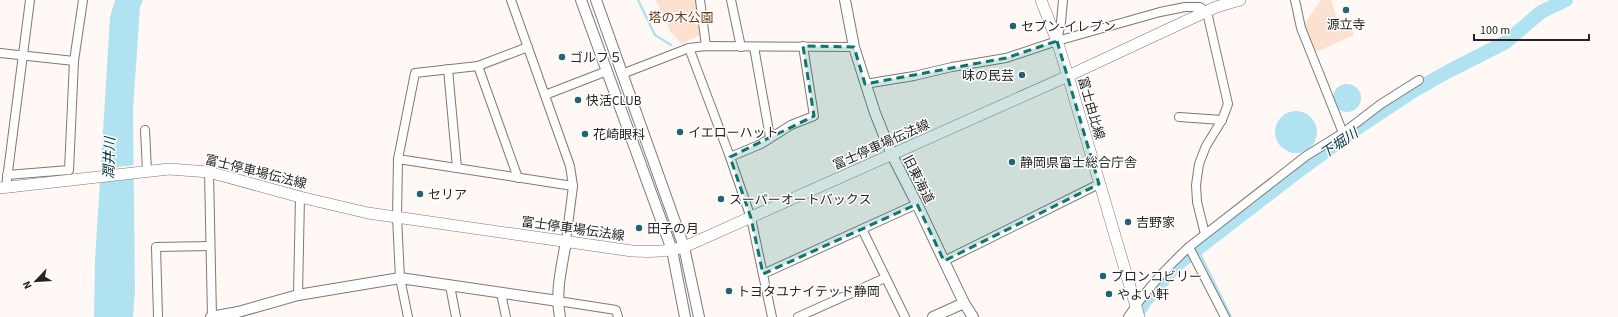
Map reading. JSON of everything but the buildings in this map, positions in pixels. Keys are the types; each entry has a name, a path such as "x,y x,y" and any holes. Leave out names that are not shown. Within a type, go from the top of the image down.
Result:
{"main road":[{"name":"富士由比線","path":"1041,0 1057,41 1068,76 1139,317"},
{"name":"富士停車場伝法線","path":"3,187 168,169 209,172 300,197 368,213 632,251 648,252 672,250 684,247 751,218 1068,76 1213,7 1240,0"}],"street":[{"path":"3,187 8,175 30,0"},
{"path":"8,175 70,170 74,61 83,0"},
{"path":"511,0 570,166 573,186 558,301 560,317"},
{"path":"581,0 672,250 685,317"},
{"path":"596,0 684,247 698,317"},
{"path":"700,0 706,46"},
{"path":"731,0 741,47"},
{"name":"旧東海道","path":"845,0 854,47 875,113 892,155 964,303 973,317"},
{"path":"1057,41 1062,22 1063,0"},
{"path":"1295,0 1301,28 1343,133"},
{"path":"865,84 1006,58 1057,41 1160,12 1186,7 1213,7 1228,104 1222,120 1206,146 1199,164 1196,185 1197,202 1206,234"},
{"path":"622,74 689,48 706,46 854,47"},
{"path":"730,157 761,144 791,124 814,116 803,46"},
{"path":"408,317 400,278 397,217 398,159 415,73 478,66 528,47"},
{"path":"754,47 770,137"},
{"path":"689,48 751,218 772,317"},
{"path":"0,53 74,61"},
{"path":"478,66 518,178"},
{"path":"448,69 456,168"},
{"path":"545,94 607,71"},
{"path":"1128,317 1136,305 1172,263 1189,247 1306,156 1343,133 1381,104 1419,80"},
{"path":"1179,117 1222,120"},
{"path":"144,130 145,171"},
{"path":"398,159 573,186"},
{"path":"209,172 211,317 238,314 298,295 400,278 616,310 618,317"},
{"path":"944,261 1099,184"},
{"path":"298,295 300,197"},
{"path":"763,274 917,204"},
{"path":"862,229 905,317"},
{"path":"158,317 156,247 210,246"},
{"path":"1189,247 1225,317"},
{"path":"798,317 885,278"},
{"path":"450,286 456,317"},
{"path":"501,293 506,317"},
{"path":"933,317 964,303"}],"highlighted area":[{"path":"1057,41 1099,184 944,261 917,204 763,274 751,218 730,157 814,116 803,46 854,47 865,84 1006,58"}],"green space":[{"name":"塔の木公園","path":"656,0 697,0 702,34 682,44 670,31"},
{"path":"1321,0 1334,0 1331,1 1339,24 1348,21 1354,35 1316,52 1304,25"}],"water":[{"name":"潤井川","path":"115,0 143,0 140,7 133,110 135,291 133,317 94,317 95,261 110,17"},
{"path":"1347,84 1357,88 1361,98 1357,108 1347,112 1337,108 1333,98 1337,88"},
{"path":"1292,111 1300,111 1308,114 1314,120 1317,132 1314,144 1308,150 1300,153 1292,153 1284,150 1278,144 1275,136 1275,128 1278,120 1284,114"}],"pier":[{"path":"135,165 136,178 98,181 99,169"}],"waterway":[{"path":"638,0 655,35 671,45"},
{"name":"下堀川","path":"1135,317 1145,301 1175,266 1300,170 1356,129 1415,90 1506,42 1541,12 1566,0"},
{"path":"1197,248 1231,317"}],"place":[{"name":"源立寺","path":"1346,10"},
{"name":"セブン-イレブン","path":"1013,26"},
{"name":"ゴルフ５","path":"562,57"},
{"name":"味の民芸","path":"1022,75"},
{"name":"快活CLUB","path":"578,100"},
{"name":"イエローハット","path":"680,132"},
{"name":"花崎眼科","path":"585,134"},
{"name":"静岡県富士総合庁舎","path":"1012,162"},
{"name":"セリア","path":"420,194"},
{"name":"スーパーオートバックス","path":"721,199"},
{"name":"吉野家","path":"1128,222"},
{"name":"田子の月","path":"639,228"},
{"name":"ブロンコビリー","path":"1103,276"},
{"name":"トヨタユナイテッド静岡","path":"729,291"},
{"name":"やよい軒","path":"1109,294"}]}
